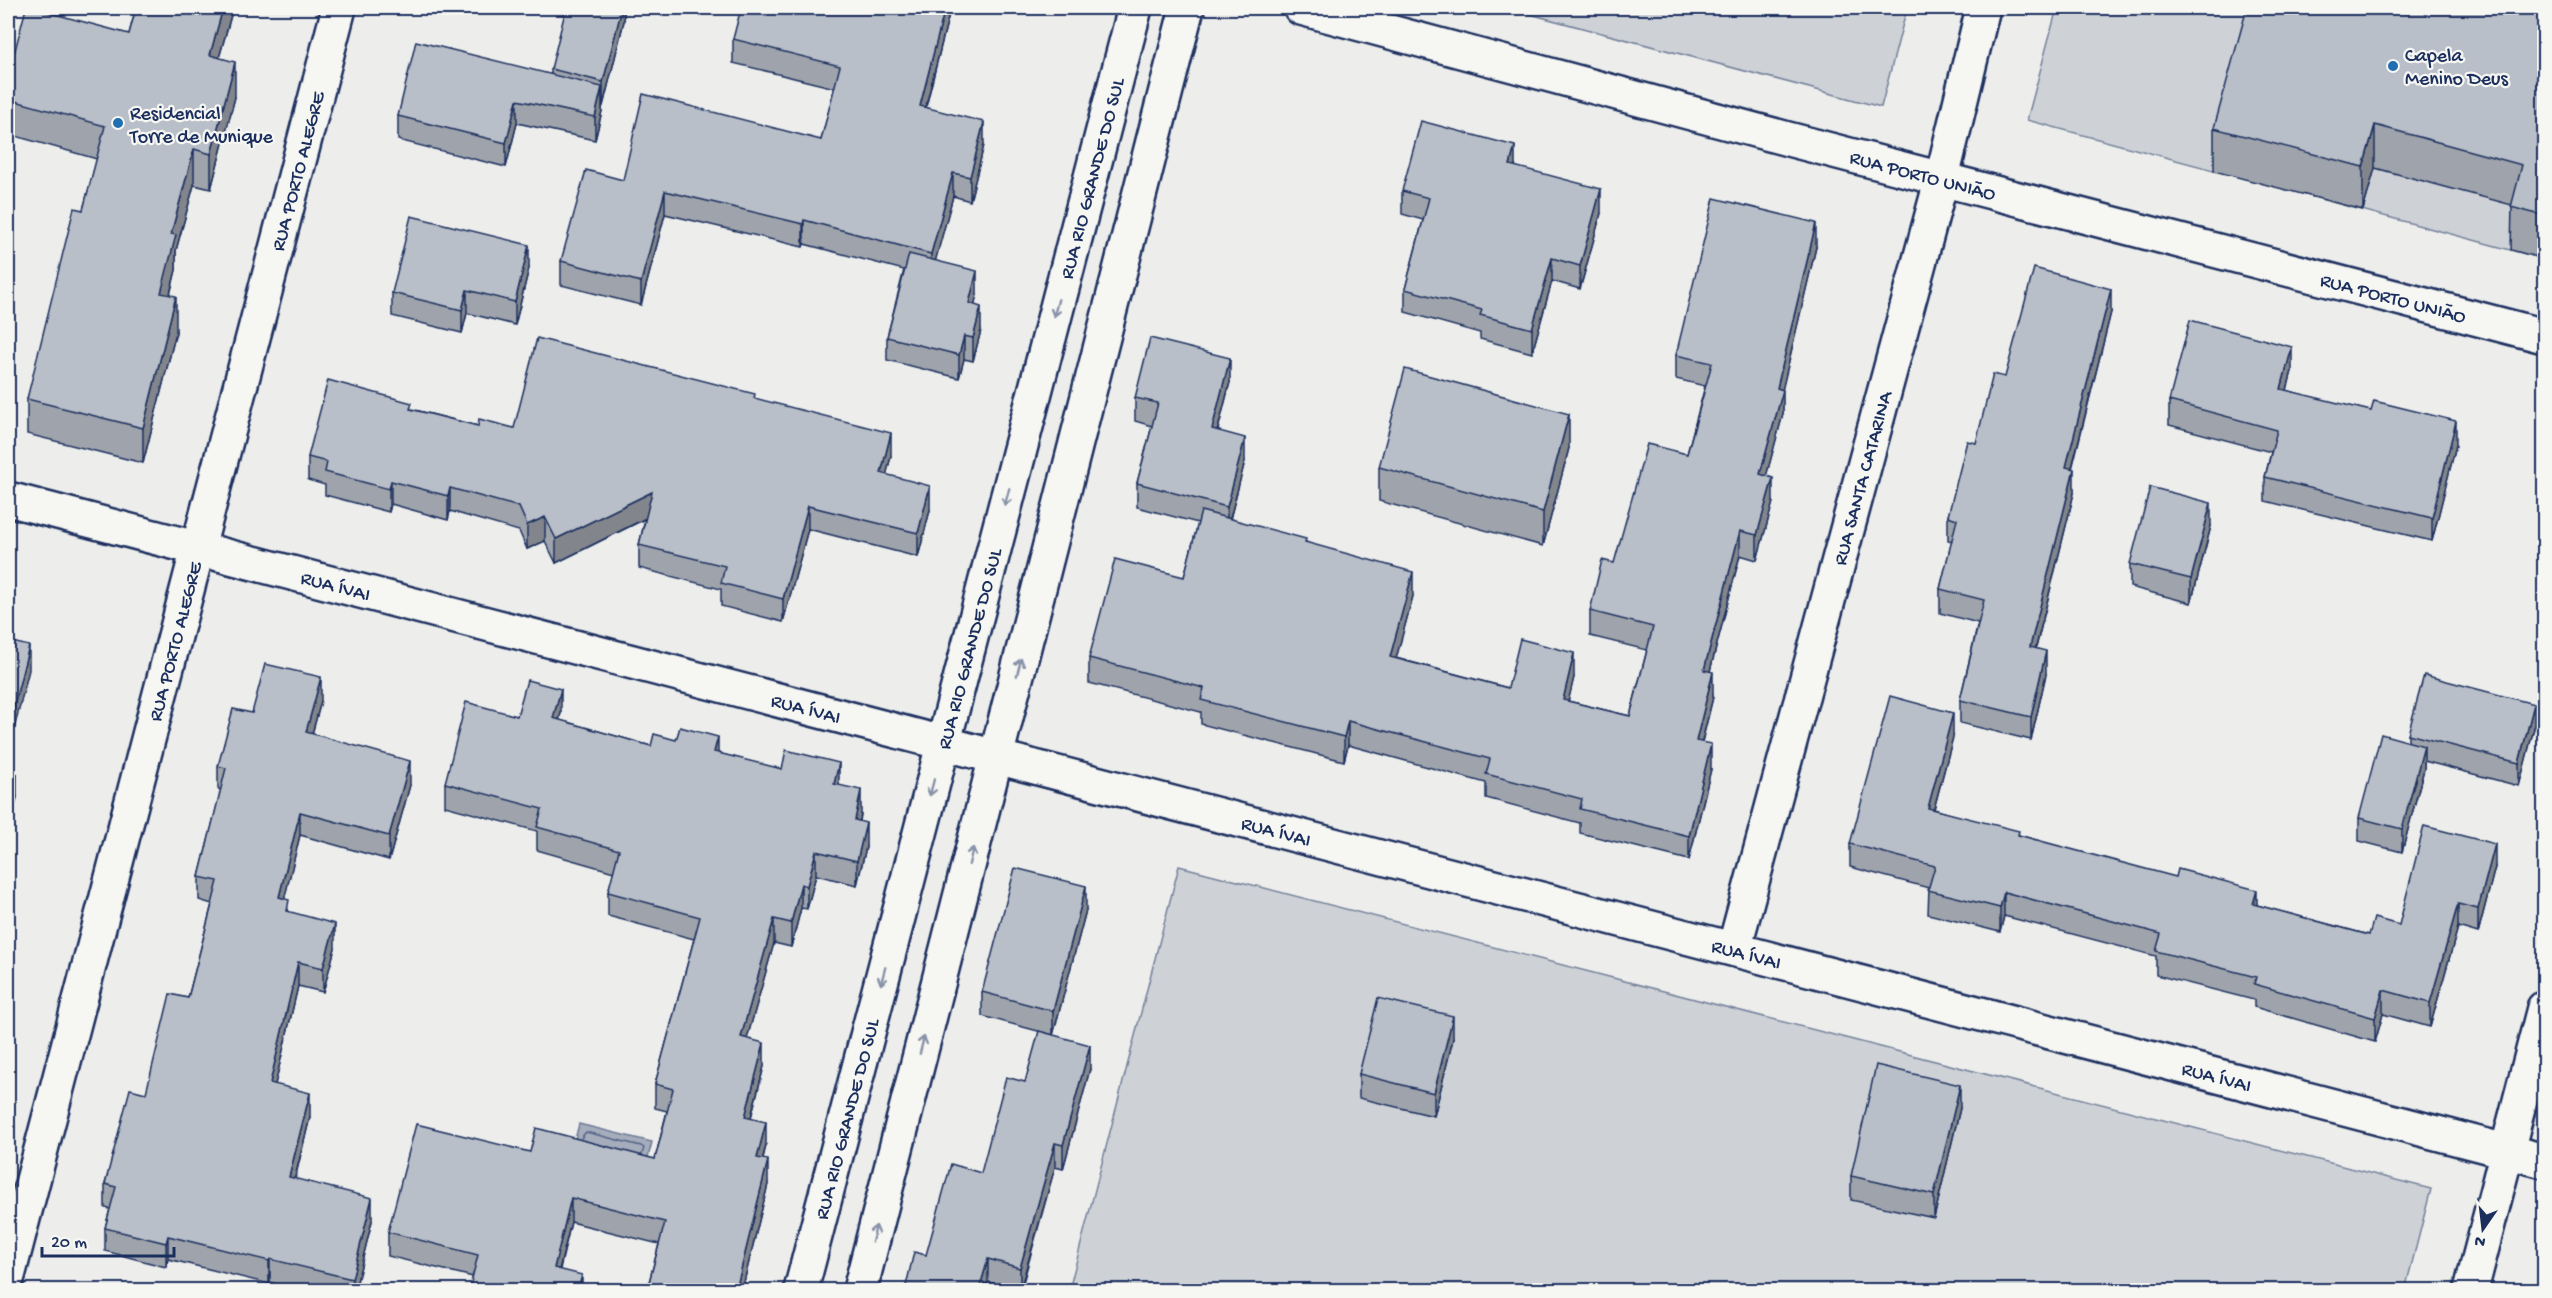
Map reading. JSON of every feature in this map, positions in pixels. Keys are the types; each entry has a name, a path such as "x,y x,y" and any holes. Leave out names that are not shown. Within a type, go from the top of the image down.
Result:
{"street":[{"name":"RUA PORTO ALEGRE","path":"8,1276 339,8"},
{"name":"RUA RIO GRANDE DO SUL","path":"801,1290 1135,8"},
{"path":"860,1290 1187,8"},
{"name":"RUA PORTO UNIÃO","path":"1301,8 2544,336"},
{"name":"RUA SANTA CATARINA","path":"1734,949 1942,178 1983,8"},
{"name":"RUA ÍVAI","path":"8,499 2544,1161"},
{"path":"2471,1290 2544,1008"}],"shaded area":[{"path":"1507,8 1907,8 1881,107"},
{"path":"2057,8 2544,8 2544,259 2027,120"},
{"path":"1179,866 2431,1189 2405,1290 1069,1290"}],"water":[{"path":"579,1124 652,1142 644,1173 571,1155"}],"building":[{"path":"26,8 129,34 136,8 223,8 210,55 235,62 211,154 194,149 171,234 176,235 161,293 176,296 143,428 27,399 74,208 83,210 105,126 8,99 8,77"},
{"path":"566,8 622,8 603,82 551,69"},
{"path":"741,8 945,8 920,106 984,122 970,177 953,173 931,254 804,220 803,224 665,191 641,282 561,261 586,170 623,180 643,94 821,140 840,66 733,39"},
{"name":"Capela Menino Deus","path":"2247,8 2544,8 2544,216 2511,207 2522,165 2375,125 2363,167 2214,128"},
{"path":"416,41 602,87 595,117 517,100 506,143 398,116"},
{"path":"1421,121 1515,146 1510,165 1601,189 1580,266 1552,258 1532,329 1480,315 1482,310 1405,289 1429,198 1402,191"},
{"path":"1714,198 1816,223 1777,388 1783,390 1760,474 1773,478 1757,535 1740,531 1704,670 1713,672 1696,741 1711,744 1689,836 1580,809 1582,799 1486,774 1490,759 1348,721 1344,737 1201,700 1204,688 1089,658 1115,559 1184,577 1201,511 1306,539 1305,542 1413,572 1390,657 1508,688 1520,639 1574,653 1563,700 1630,716 1653,627 1590,611 1602,560 1614,563 1647,444 1687,454 1712,363 1676,355"},
{"path":"411,216 529,245 515,302 467,290 462,310 392,293"},
{"path":"909,254 977,271 969,303 981,307 973,338 964,336 959,355 887,337"},
{"path":"2034,268 2111,289 2066,467 2074,469 2030,647 2046,651 2031,717 1960,700 1984,600 1940,589 1957,519 1948,516 1967,441 1976,443 1993,374 2005,377"},
{"path":"2190,320 2292,347 2281,389 2371,411 2374,401 2456,421 2432,518 2265,477 2277,430 2169,401"},
{"path":"537,338 755,394 754,398 891,433 881,473 930,486 918,533 808,506 783,599 721,583 725,566 639,545 652,492 556,539 545,517 527,525 519,507 450,488 448,496 391,481 389,489 325,472 327,462 308,457 328,380 412,403 410,409 478,426 479,419 514,428"},
{"path":"1150,338 1230,358 1212,429 1245,438 1227,507 1137,483 1158,403 1135,398"},
{"path":"1405,369 1569,414 1543,512 1379,467"},
{"path":"2150,487 2211,503 2191,579 2130,564"},
{"path":"8,641 29,646 8,729"},
{"path":"265,664 321,677 306,732 410,761 389,836 300,812 279,897 289,900 287,911 335,924 323,968 298,962 270,1083 310,1093 289,1177 372,1198 352,1279 168,1236 166,1243 105,1228 116,1187 105,1184 130,1089 146,1093 170,994 188,998 218,881 199,877 226,768 218,766 233,709 252,713"},
{"path":"2424,675 2534,704 2519,763 2408,734"},
{"path":"527,680 561,689 553,718 651,746 654,734 676,740 680,727 718,737 714,752 782,769 786,750 839,763 834,784 861,790 855,820 866,823 857,861 816,851 807,886 801,884 791,923 774,919 741,1037 764,1043 745,1117 766,1122 757,1158 768,1160 736,1290 647,1290 665,1222 571,1198 554,1268 582,1275 578,1290 469,1290 478,1255 388,1232 416,1124 530,1152 536,1128 655,1159 673,1089 655,1084 700,917 608,892 619,850 537,827 542,809 445,783 466,702 517,716"},
{"path":"1890,696 1953,713 1928,808 2019,831 2018,835 2176,877 2178,869 2257,890 2253,904 2369,935 2374,918 2399,925 2424,826 2495,844 2478,909 2458,904 2430,1003 2383,990 2375,1018 2254,984 2256,977 2156,951 2161,934 2004,892 2000,908 1928,890 1935,866 1850,844"},
{"path":"2381,734 2424,746 2402,829 2359,818"},
{"path":"8,771 17,774 9,807 8,807"},
{"path":"1015,868 1086,886 1053,1011 982,992"},
{"path":"1378,998 1453,1016 1434,1093 1359,1074"},
{"path":"1039,1031 1090,1045 1063,1145 1055,1143 1020,1268 988,1259 979,1290 905,1290 914,1252 926,1255 951,1164 981,1173 1006,1077 1025,1082"},
{"path":"1876,1065 1960,1085 1934,1195 1851,1176"},
{"path":"2105,1286 2123,1290 2104,1290"}],"place":[{"name":"Capela Menino Deus","path":"2393,66"},
{"name":"Residencial Torre de Munique","path":"118,123"}]}
